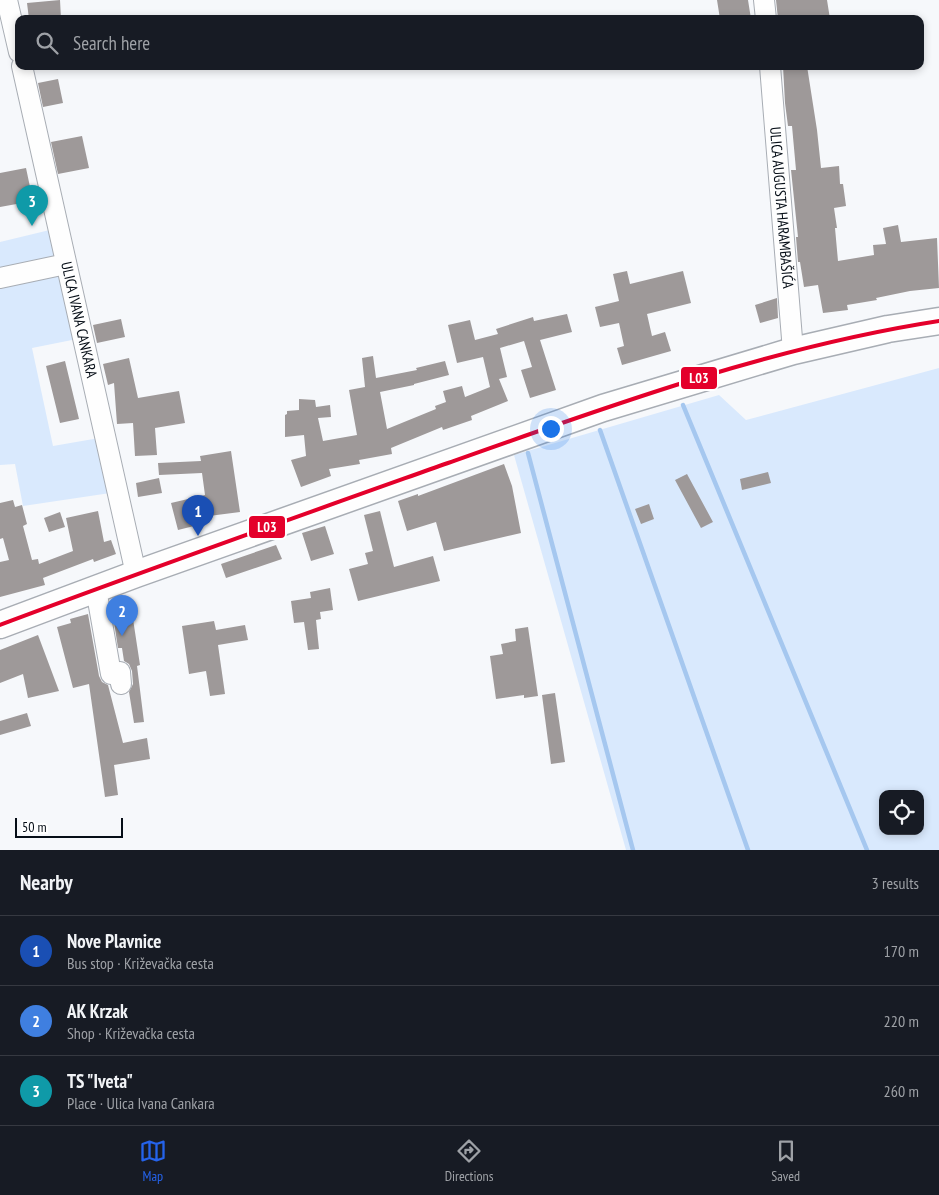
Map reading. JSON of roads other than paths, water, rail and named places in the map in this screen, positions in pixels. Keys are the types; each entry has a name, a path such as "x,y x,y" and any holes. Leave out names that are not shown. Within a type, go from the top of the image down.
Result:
{"main road":[{"path":"0,625 96,588 603,408 793,351 888,329 939,321"}],"street":[{"path":"7,0 15,35"},
{"path":"764,0 766,15"},
{"name":"ULICA IVANA CANKARA","path":"23,70 136,574"},
{"name":"ULICA AUGUSTA HARAMBAŠIĆA","path":"770,70 793,351"},
{"path":"0,278 66,264"},
{"path":"96,588 111,674 120,672 121,684"}],"waterway":[{"path":"683,405 867,850"},
{"path":"600,430 748,850"},
{"path":"528,453 633,850"}],"place":[{"name":"TS \"Iveta\"","path":"32,226"},
{"name":"Nove Plavnice","path":"198,536"},
{"name":"AK Krzak","path":"122,636"}]}
